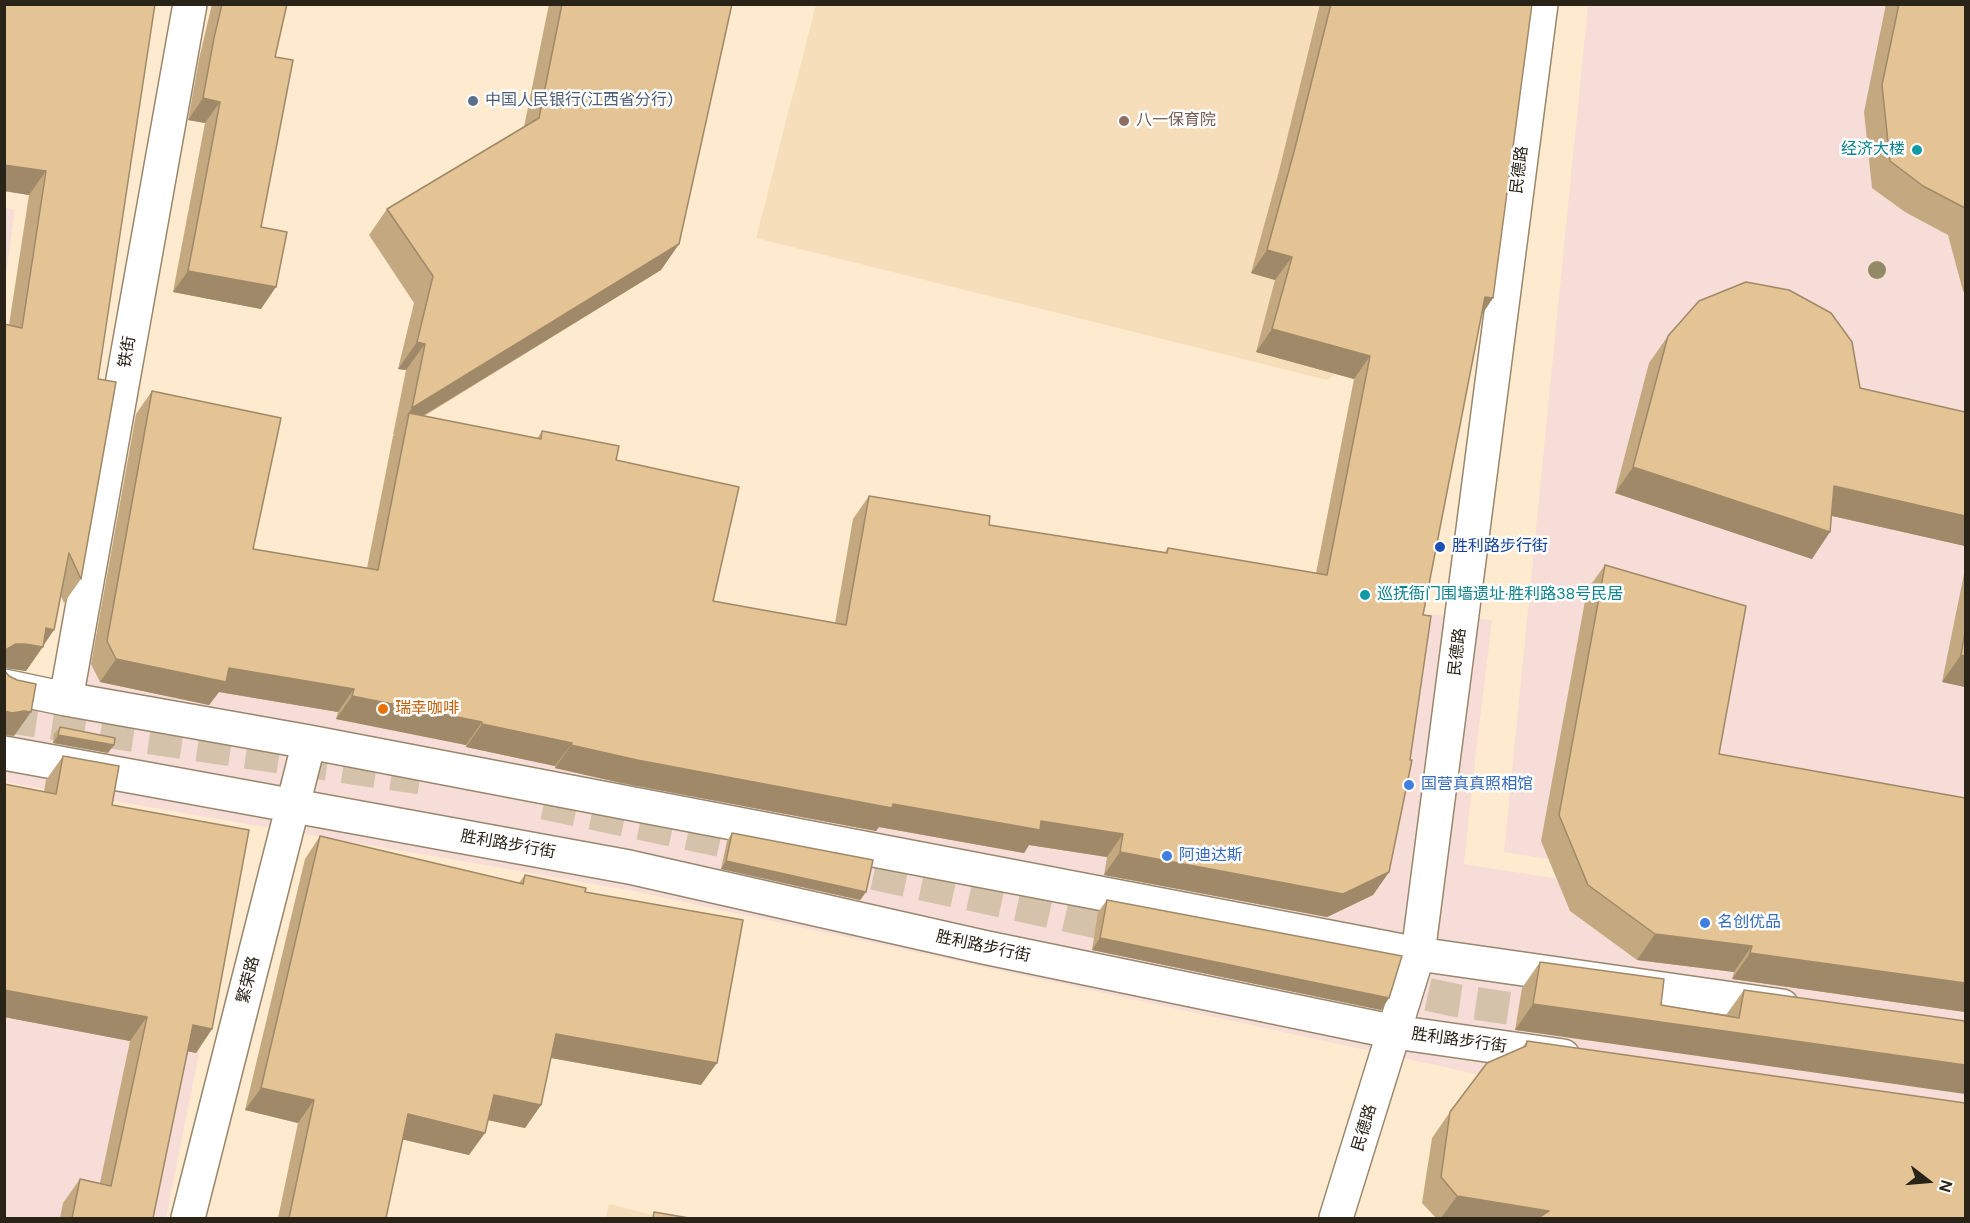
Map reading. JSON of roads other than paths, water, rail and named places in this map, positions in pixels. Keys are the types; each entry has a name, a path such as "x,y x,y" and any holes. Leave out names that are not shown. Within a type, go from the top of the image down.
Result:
{"street":[{"name":"铁街","path":"66,699 190,4"},
{"name":"民德路","path":"1336,1218 1418,954 1541,4"},
{"path":"4,686 1418,954 1814,1010"},
{"name":"繁荣路","path":"188,1218 309,742"},
{"name":"胜利路步行街","path":"4,753 629,867 983,947 1395,1032 1593,1060"}],"tunnel":[{"path":"4,716 420,778"},
{"path":"544,803 770,851"},
{"path":"826,863 1139,931"},
{"path":"1380,984 1459,1001 1562,1016"}],"place":[{"name":"中国人民银行(江西省分行)","path":"473,101"},
{"name":"八一保育院","path":"1124,121"},
{"name":"经济大楼","path":"1917,150"},
{"name":"胜利路步行街","path":"1440,547"},
{"name":"巡抚衙门围墙遗址·胜利路38号民居","path":"1365,595"},
{"name":"瑞幸咖啡","path":"383,709"},
{"name":"国营真真照相馆","path":"1409,785"},
{"name":"阿迪达斯","path":"1167,856"},
{"name":"名创优品","path":"1705,923"}]}
